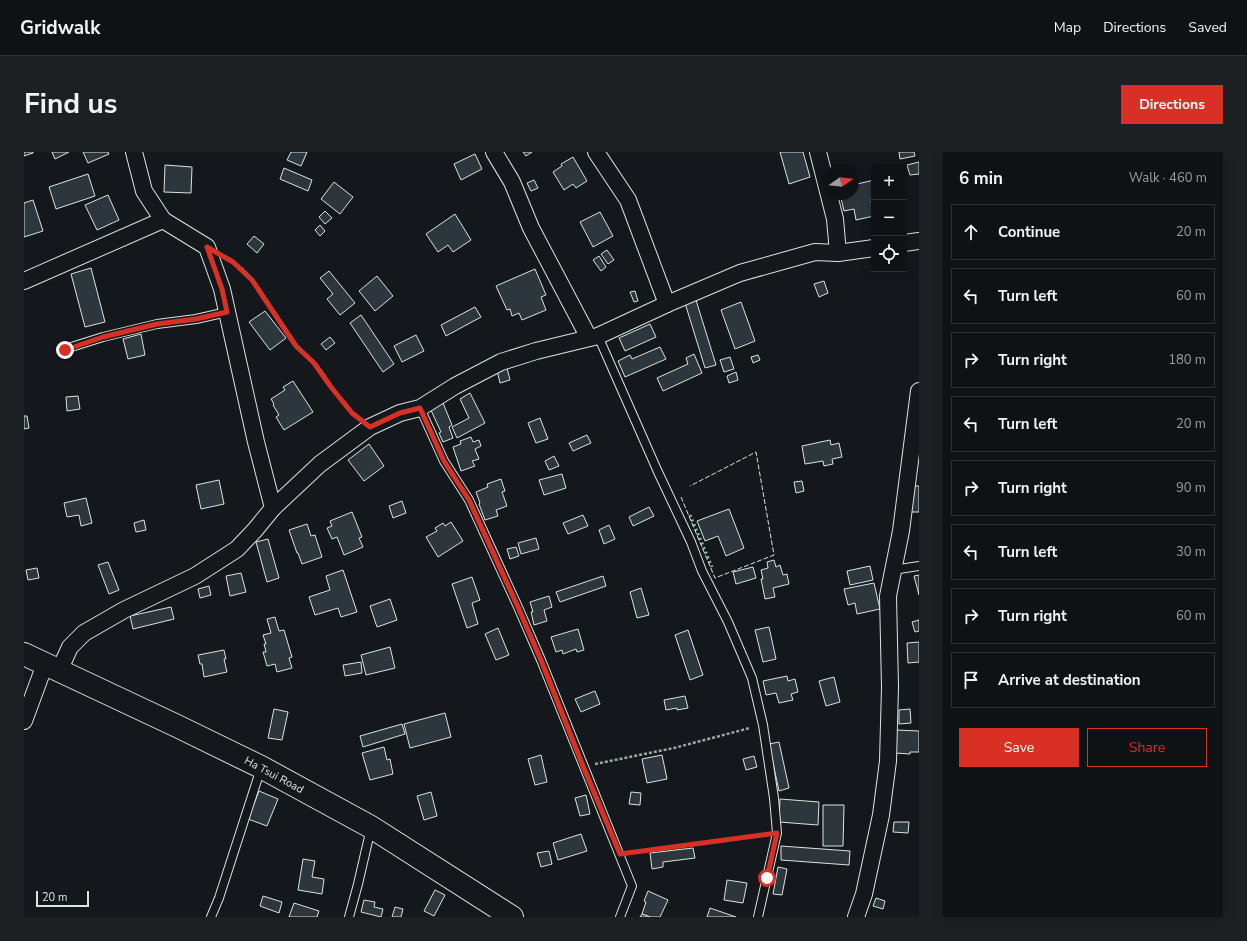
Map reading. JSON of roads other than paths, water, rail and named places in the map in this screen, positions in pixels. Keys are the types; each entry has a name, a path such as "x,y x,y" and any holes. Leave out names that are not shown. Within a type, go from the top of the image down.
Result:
{"street":[{"path":"134,152 144,191 163,220 207,247 222,289 256,442 273,508"},
{"path":"494,152 512,182 531,228 594,337"},
{"path":"596,152 628,200 667,304"},
{"path":"818,152 836,219 838,253"},
{"path":"24,281 163,220"},
{"path":"907,243 919,241"},
{"path":"24,721 52,667 84,634 124,610 195,576 236,549 255,530 273,508 320,464 370,427 400,413 420,408 456,386 501,362 536,351 594,337 740,272 815,252 838,253 871,248"},
{"path":"856,917 864,894 881,815 888,761 890,688 888,596 901,531 919,391"},
{"name":"Ha Tsui Road","path":"24,654 261,767 371,827 512,917"}],"lane":[{"path":"65,350 103,337 157,324 196,319 227,312"},
{"path":"594,337 691,542 702,571 728,622 752,678 763,725 774,798 777,833 758,917"},
{"path":"420,408 444,461 469,500 541,660 620,854 632,886 620,917"},
{"path":"893,570 919,566"},
{"path":"211,917 219,898 261,767"},
{"path":"349,917 371,827"}]}
